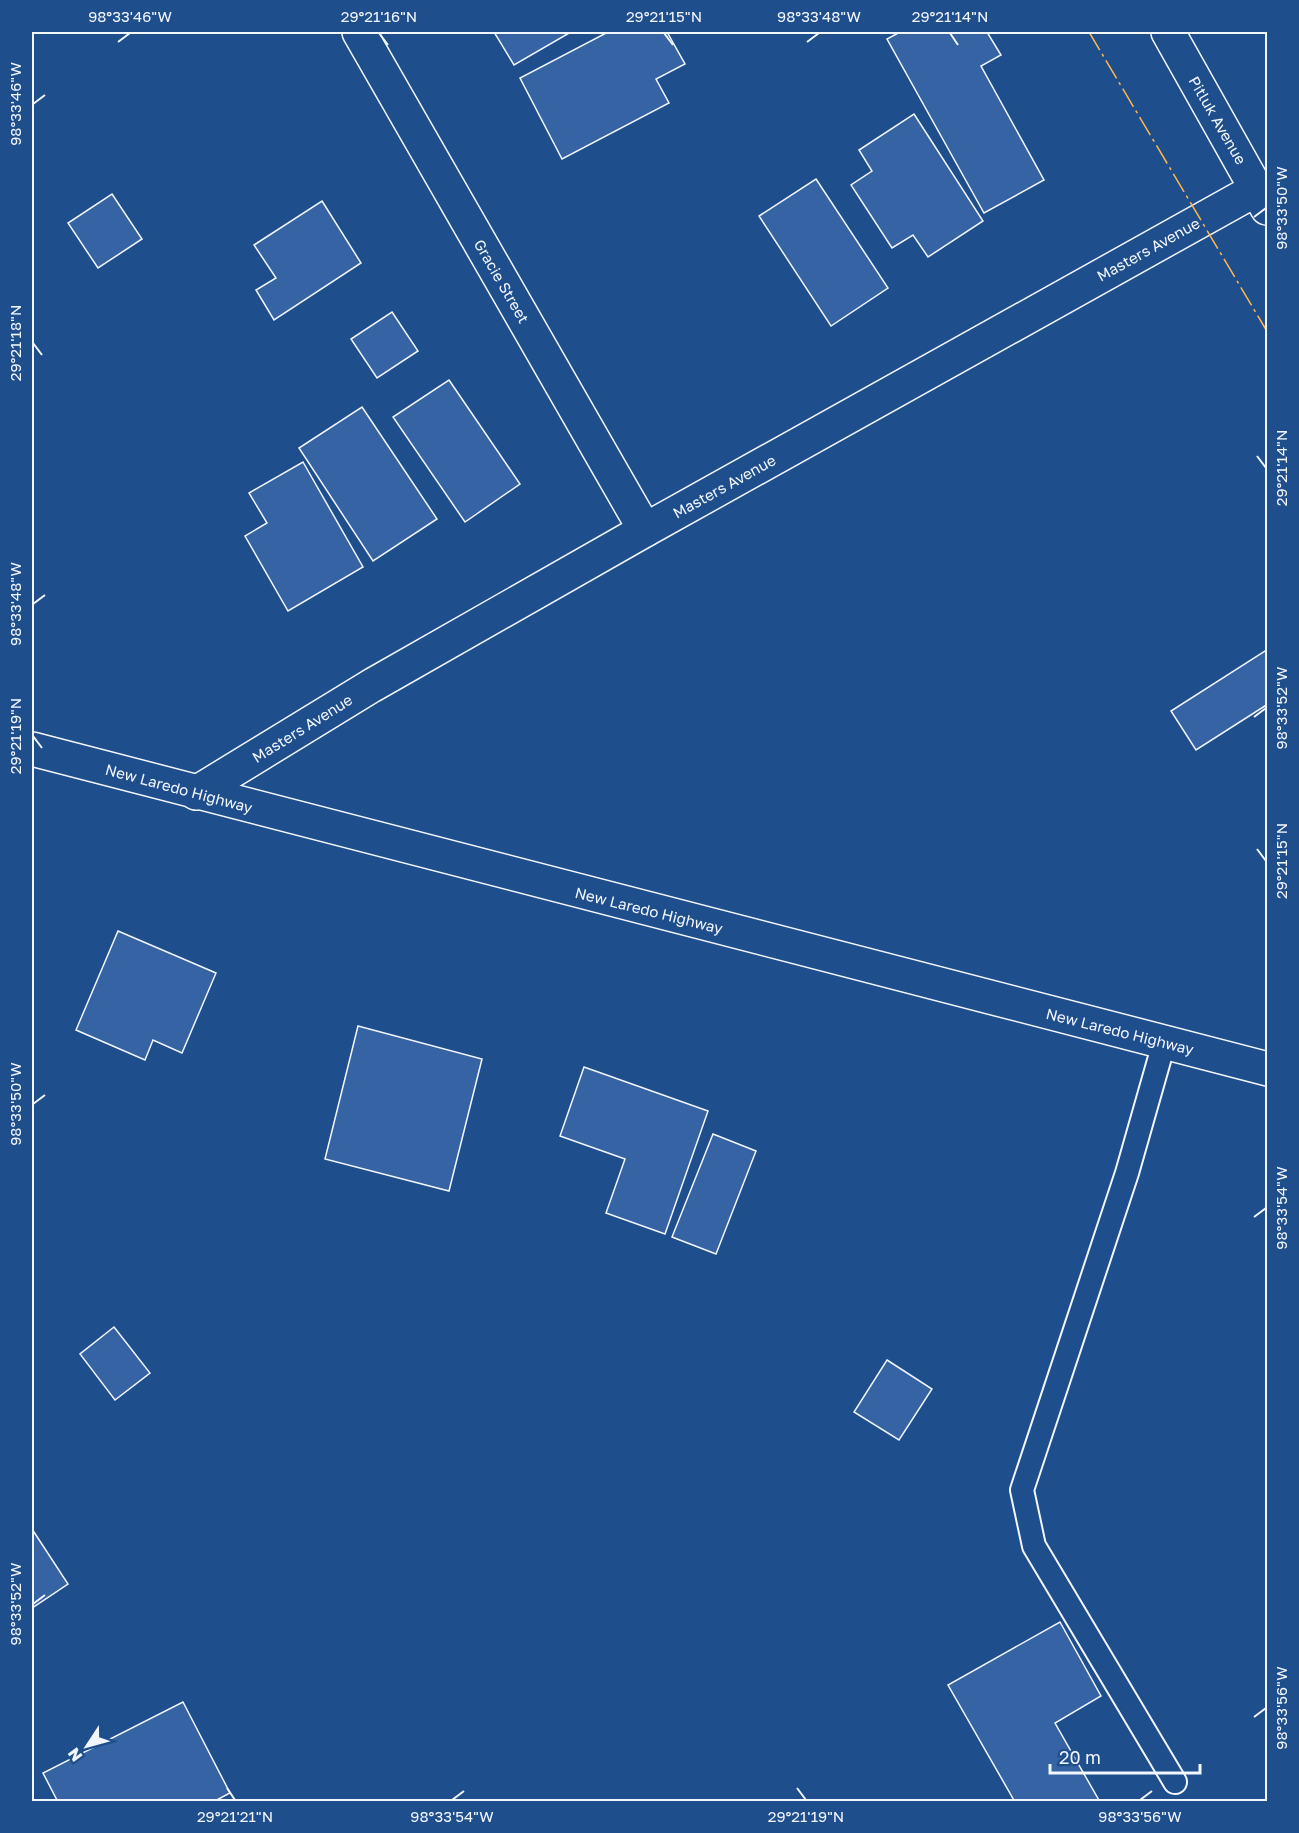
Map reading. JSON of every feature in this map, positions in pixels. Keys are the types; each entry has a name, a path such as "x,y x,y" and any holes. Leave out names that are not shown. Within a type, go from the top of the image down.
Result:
{"street":[{"name":"Gracie Street","path":"359,32 645,530"},
{"name":"Pitluk Avenue","path":"1167,32 1264,201"},
{"name":"Masters Avenue","path":"196,793 371,686 645,530 1264,201"},
{"name":"New Laredo Highway","path":"32,749 1268,1070"}],"lane":[{"path":"1164,1043 1127,1173 1022,1490 1034,1546 1175,1782"}],"building":[{"path":"494,32 571,32 514,65"},
{"path":"608,32 667,32 685,64 656,79 669,103 562,159 520,78"},
{"path":"900,32 987,32 1001,55 981,66 1044,180 984,213 887,39"},
{"path":"914,114 983,221 928,257 913,235 892,248 851,185 872,171 859,150"},
{"path":"816,179 888,288 831,326 759,216"},
{"path":"112,194 142,239 98,268 68,223"},
{"path":"322,201 361,263 274,320 256,290 276,278 254,245"},
{"path":"392,312 418,351 377,378 351,339"},
{"path":"449,380 520,484 465,522 393,417"},
{"path":"362,407 437,519 373,561 299,448"},
{"path":"303,462 363,567 288,611 245,536 267,523 249,493"},
{"path":"1268,649 1268,704 1196,750 1171,711"},
{"path":"118,931 216,973 182,1053 153,1040 145,1060 76,1030"},
{"path":"358,1026 482,1059 449,1191 325,1159"},
{"path":"584,1067 708,1111 665,1234 606,1213 625,1159 560,1136"},
{"path":"713,1134 756,1151 716,1254 672,1237"},
{"path":"114,1327 150,1373 115,1400 80,1354"},
{"path":"887,1360 932,1389 899,1440 854,1412"},
{"path":"32,1529 68,1584 32,1608"},
{"path":"1060,1622 1101,1696 1055,1723 1100,1802 1015,1802 948,1685"},
{"path":"183,1702 230,1793 213,1802 58,1802 43,1773"}],"power":[{"path":"1089,32 1268,333"}]}
